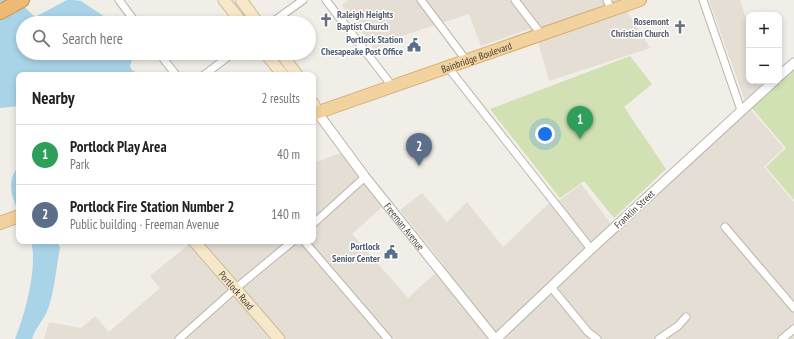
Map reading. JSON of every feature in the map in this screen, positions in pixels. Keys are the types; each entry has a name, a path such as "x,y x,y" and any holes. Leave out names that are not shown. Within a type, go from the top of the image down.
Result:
{"highway":[{"path":"0,7 7,0"},
{"path":"0,12 22,0"}],"main road":[{"path":"224,0 237,16"},
{"path":"241,0 253,16"},
{"name":"Bainbridge Boulevard","path":"316,108 392,86 540,34 609,5 640,0"},
{"path":"271,60 281,72"},
{"path":"286,60 295,72"},
{"path":"0,223 16,218"},
{"name":"Portlock Road","path":"197,244 279,339"}],"street":[{"path":"119,0 131,16"},
{"path":"281,16 303,0"},
{"path":"326,0 392,86"},
{"path":"421,0 466,60"},
{"path":"515,0 540,34"},
{"path":"703,0 742,110"},
{"path":"164,60 174,72"},
{"path":"208,72 224,60"},
{"path":"782,73 794,63"},
{"path":"447,66 591,248"},
{"name":"Franklin Street","path":"496,339 591,248 771,84"},
{"name":"Freeman Avenue","path":"316,112 365,177 496,339"},
{"path":"316,221 365,177"},
{"path":"725,227 794,308"},
{"path":"179,339 235,289 289,244"},
{"path":"307,244 388,339"},
{"path":"551,287 588,332 597,339"},
{"path":"659,339 678,326 686,317"},
{"path":"782,339 794,329"}],"shaded area":[{"path":"349,0 620,0 650,48 549,81 538,42 529,29 481,46 469,14 399,37 374,49 342,5"},
{"path":"709,0 740,0 746,18 746,84 762,84 745,101"},
{"path":"750,109 784,148 764,167 794,202 794,339 44,339 49,322 81,328 95,316 109,332 160,288 150,276 189,244 316,244 316,162 341,153 382,207 352,234 408,298 444,265 400,210 422,193 447,222 467,202 503,247 547,205 561,199 581,184 617,232"}],"green space":[{"path":"630,56 652,84 624,107 666,169 614,218 584,181 560,198 490,109"},
{"path":"794,68 794,200 766,167 786,148 751,107 776,84 782,84 782,79"}],"water":[{"path":"0,0 17,0 34,16 16,16 16,60 132,60 130,66 135,72 16,72 16,106 0,108"},
{"path":"67,0 81,1 104,16 37,16"},
{"path":"16,170 16,205 11,189 12,177"},
{"path":"32,244 59,244 60,248 52,294 48,309 32,339 15,339 23,317 32,277 33,251"}],"place":[{"name":"Raleigh Heights Baptist Church","path":"326,20"},
{"name":"Rosemont Christian Church","path":"680,27"},
{"name":"Portlock Station Chesapeake Post Office","path":"414,45"},
{"name":"Portlock Play Area","path":"580,139"},
{"name":"Portlock Fire Station Number 2","path":"419,166"},
{"name":"Portlock Senior Center","path":"391,252"}]}
